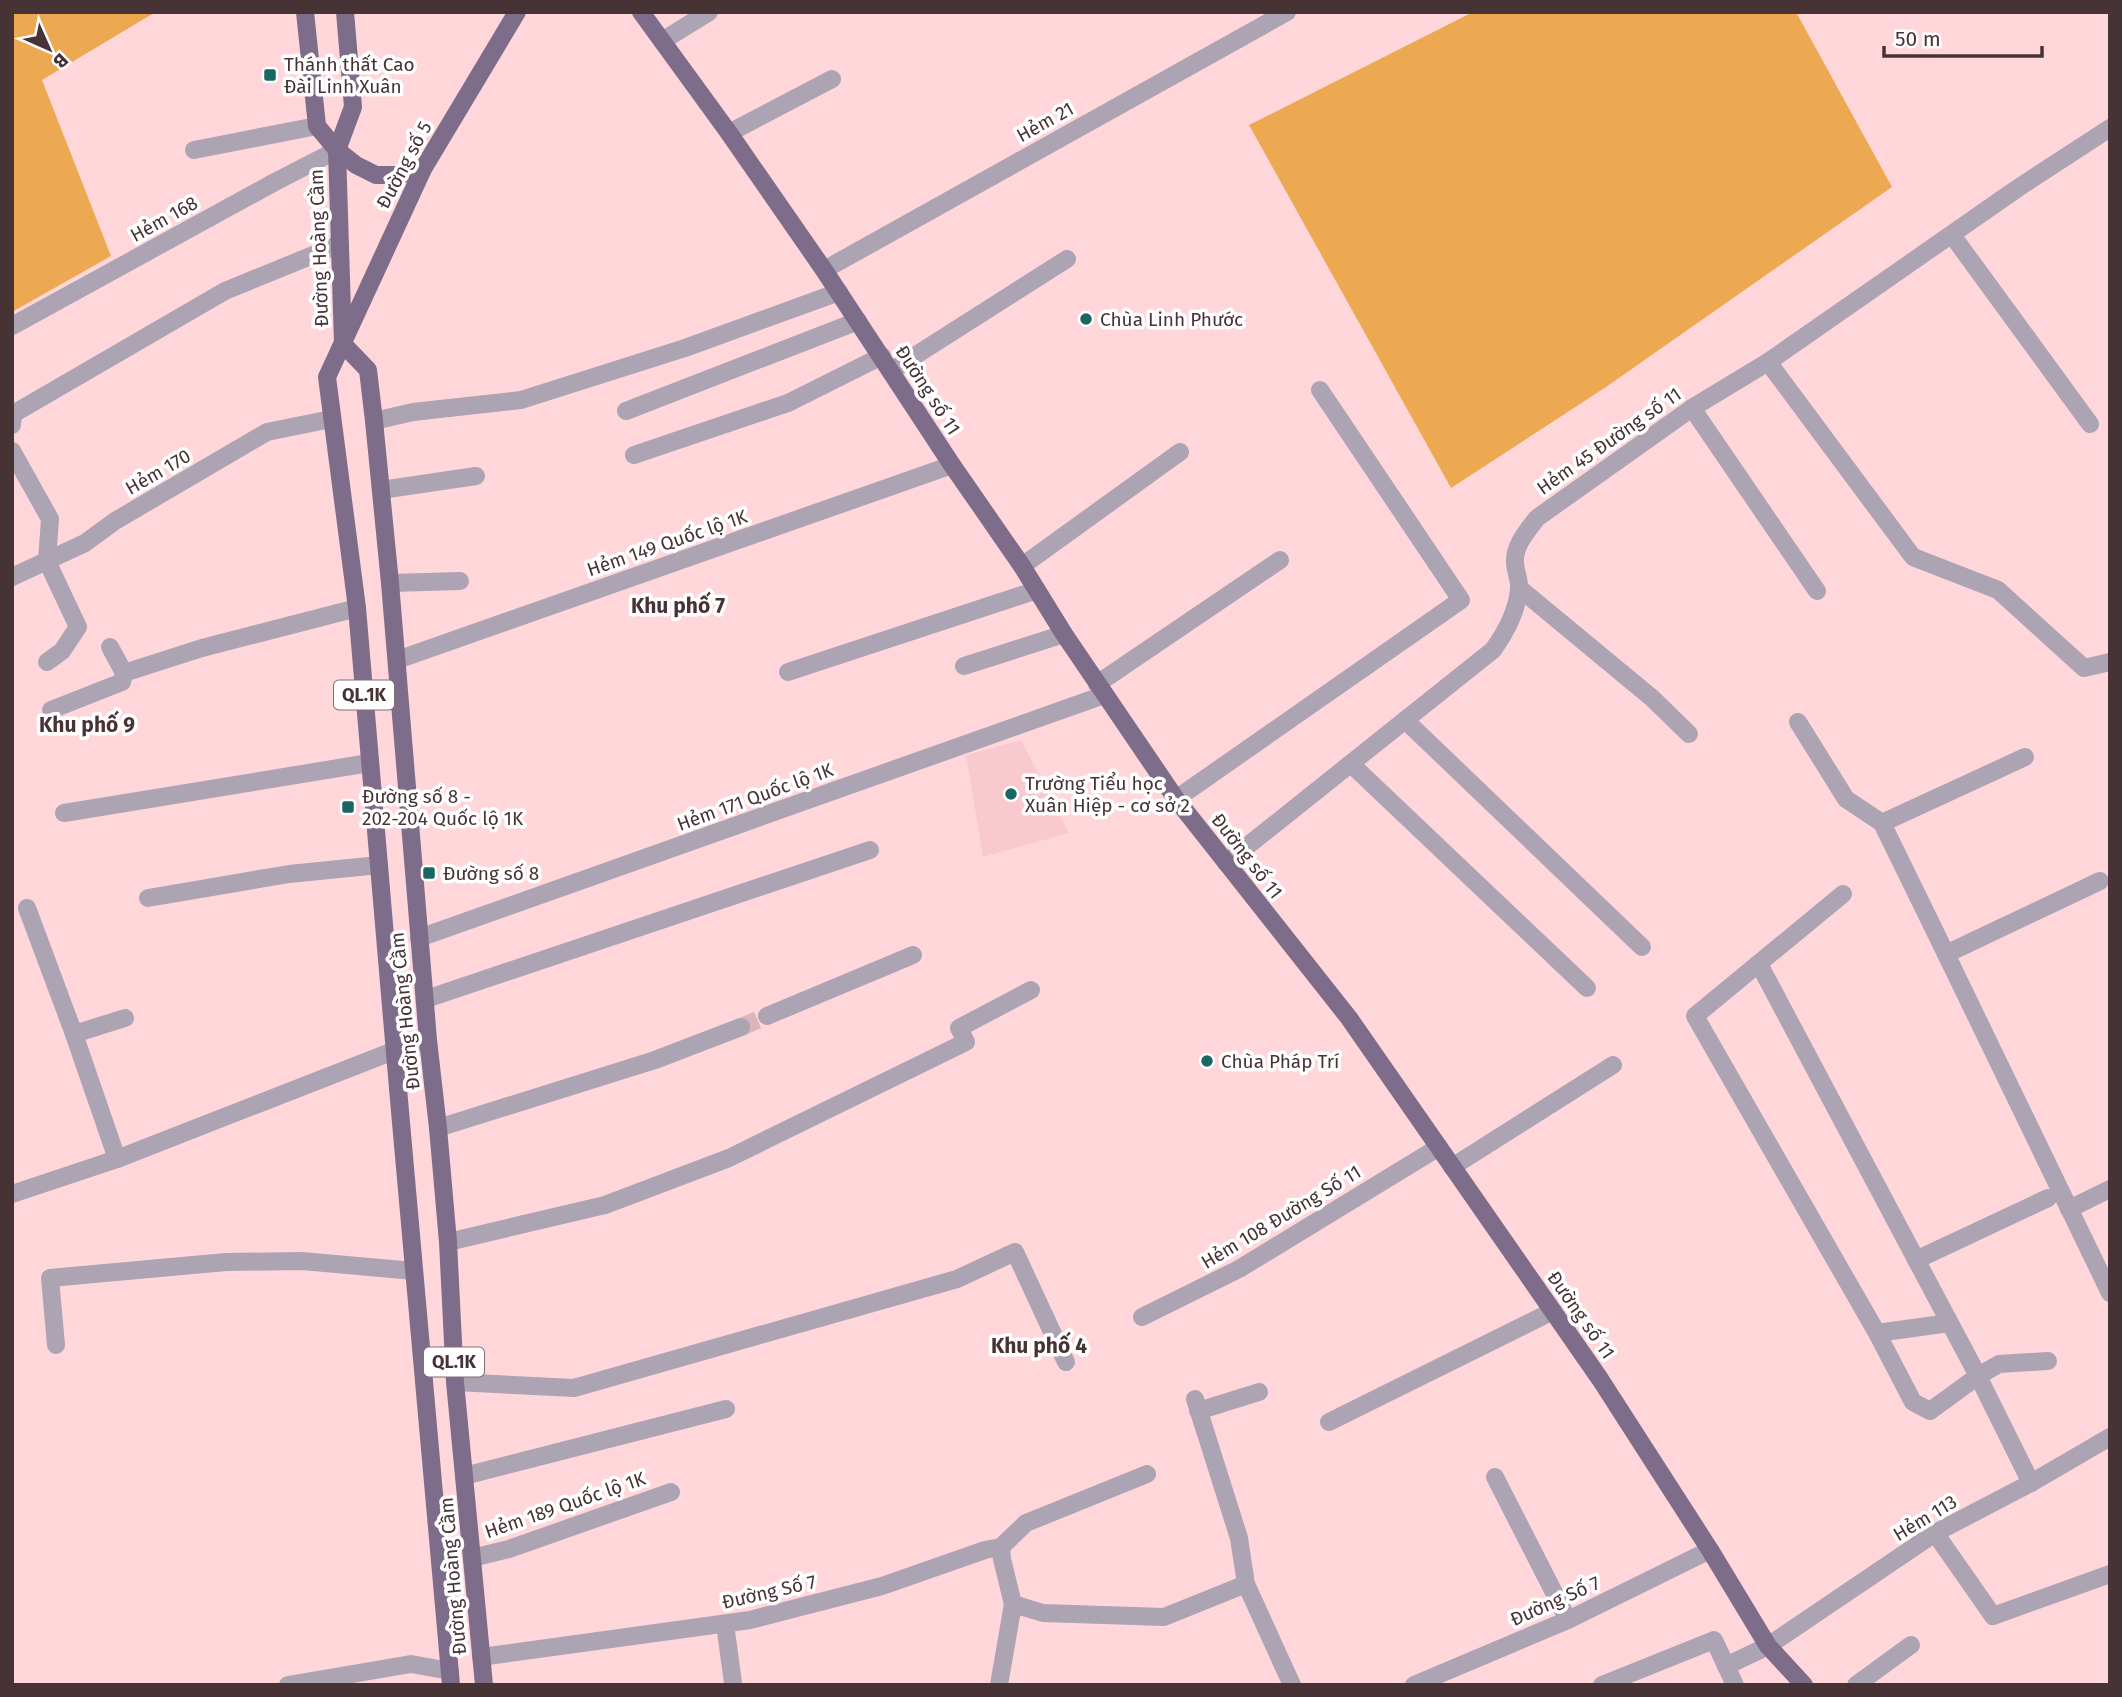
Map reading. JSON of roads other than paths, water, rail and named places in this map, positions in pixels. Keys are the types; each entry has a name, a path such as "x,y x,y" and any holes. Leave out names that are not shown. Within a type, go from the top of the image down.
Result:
{"main road":[{"path":"305,12 317,126"},
{"name":"Đường Hoàng Cầm","path":"345,12 353,107 337,150 343,344 327,376 357,608 451,1678"},
{"name":"Đường số 5","path":"343,344 423,169 517,12"},
{"name":"Đường số 11","path":"641,12 839,292 1176,799 1349,1018 1600,1379 1768,1646 1804,1685"},
{"name":"Đường Hoàng Cầm","path":"317,126 337,150"},
{"path":"337,150 356,165 376,175 399,175 423,169"},
{"name":"Đường Hoàng Cầm","path":"343,344 368,370 374,421 448,1242 455,1382 484,1685"}],"street":[{"path":"662,41 709,12"},
{"name":"Hẻm 21","path":"824,270 1254,20 1287,12"},
{"path":"729,133 832,79"},
{"path":"194,150 317,126"},
{"name":"Hẻm 45 Đường số 11","path":"1226,863 1493,650 1506,631 1520,587 1514,559 1521,539 1537,518 1692,408 1768,362 2018,188 2110,128"},
{"name":"Hẻm 168","path":"12,326 337,150"},
{"path":"1952,235 2090,424"},
{"path":"12,425 13,414 225,291 340,244"},
{"path":"634,455 788,402 887,364 1067,259"},
{"path":"374,421 413,412 521,400 685,348 839,292"},
{"path":"626,411 858,321"},
{"path":"1768,362 1913,557 1998,590 2084,668 2110,662"},
{"path":"1176,799 1461,600 1320,390"},
{"path":"1692,408 1816,591"},
{"name":"Hẻm 170","path":"12,577 85,543 115,521 267,432 331,419"},
{"path":"12,451 50,519 47,562 78,626 62,651 47,662"},
{"path":"1022,566 1180,452"},
{"name":"Hẻm 149 Quốc lộ 1K","path":"397,660 952,465"},
{"path":"381,490 476,476"},
{"name":"Hẻm 171 Quốc lộ 1K","path":"419,938 1101,689 1280,560"},
{"path":"390,583 460,581"},
{"path":"1520,587 1652,698 1689,734"},
{"path":"788,672 1037,590"},
{"path":"124,673 202,648 357,608"},
{"path":"964,666 1064,634"},
{"path":"51,710 122,682 124,673 110,647"},
{"path":"1405,720 1642,947"},
{"path":"1798,722 1846,799 1882,823 2110,1293"},
{"path":"1882,823 2025,757"},
{"path":"64,813 369,763"},
{"path":"1351,764 1587,988"},
{"path":"426,999 870,850"},
{"path":"148,898 289,874 379,865"},
{"path":"1946,954 2100,881"},
{"path":"1843,894 1695,1016 1877,1333 1913,1402 1930,1411 1998,1364 2048,1362"},
{"path":"27,908 117,1159"},
{"path":"767,1016 913,955"},
{"path":"1759,964 1979,1376 2031,1483"},
{"path":"448,1242 605,1205 729,1158 967,1042 960,1028 1031,990"},
{"path":"74,1034 125,1018"},
{"path":"438,1128 655,1060 741,1027"},
{"path":"12,1194 117,1159 428,1040"},
{"path":"1452,1167 1612,1065"},
{"name":"Hẻm 108 Đường Số 11","path":"1142,1317 1239,1269 1439,1147"},
{"path":"2069,1209 2110,1189"},
{"path":"1916,1260 2048,1198"},
{"path":"455,1382 574,1388 957,1279 1015,1252 1066,1362"},
{"path":"56,1345 50,1278 226,1262 302,1261 414,1271"},
{"path":"1329,1422 1553,1311"},
{"path":"1877,1333 1949,1322"},
{"path":"1259,1392 1196,1405 1239,1538 1246,1584 1292,1685"},
{"path":"464,1476 726,1409"},
{"name":"Hẻm 113","path":"1726,1666 1768,1646 1935,1533 2031,1483 2110,1437"},
{"path":"999,1685 1013,1604 1001,1547 1026,1523 1147,1475"},
{"path":"1495,1477 1568,1620"},
{"name":"Hẻm 189 Quốc lộ 1K","path":"472,1558 509,1549 671,1492"},
{"path":"1935,1533 1993,1616 2110,1574"},
{"name":"Đường Số 7","path":"481,1657 750,1620 882,1586 985,1550 1001,1547"},
{"name":"Đường Số 7","path":"1413,1685 1568,1620 1710,1550"},
{"path":"1013,1604 1043,1612 1164,1617 1246,1584"},
{"path":"725,1624 733,1683"},
{"path":"1602,1685 1714,1640 1735,1685"},
{"path":"1856,1685 1911,1645"},
{"path":"288,1685 411,1664 451,1678"}],"tunnel":[{"path":"741,1027 767,1016"}],"place":[{"name":"Thánh thất Cao Đài Linh Xuân","path":"270,75"},
{"name":"Chùa Linh Phước","path":"1086,319"},
{"name":"Trường Tiểu học Xuân Hiệp - cơ sở 2","path":"1011,794"},
{"name":"Đường số 8 - 202-204 Quốc lộ 1K","path":"348,807"},
{"name":"Đường số 8","path":"429,873"},
{"name":"Chùa Pháp Trí","path":"1207,1061"}],"district":[{"name":"Khu phố 7","path":"678,606"},
{"name":"Khu phố 9","path":"87,725"},
{"name":"Khu phố 4","path":"1039,1346"}]}
